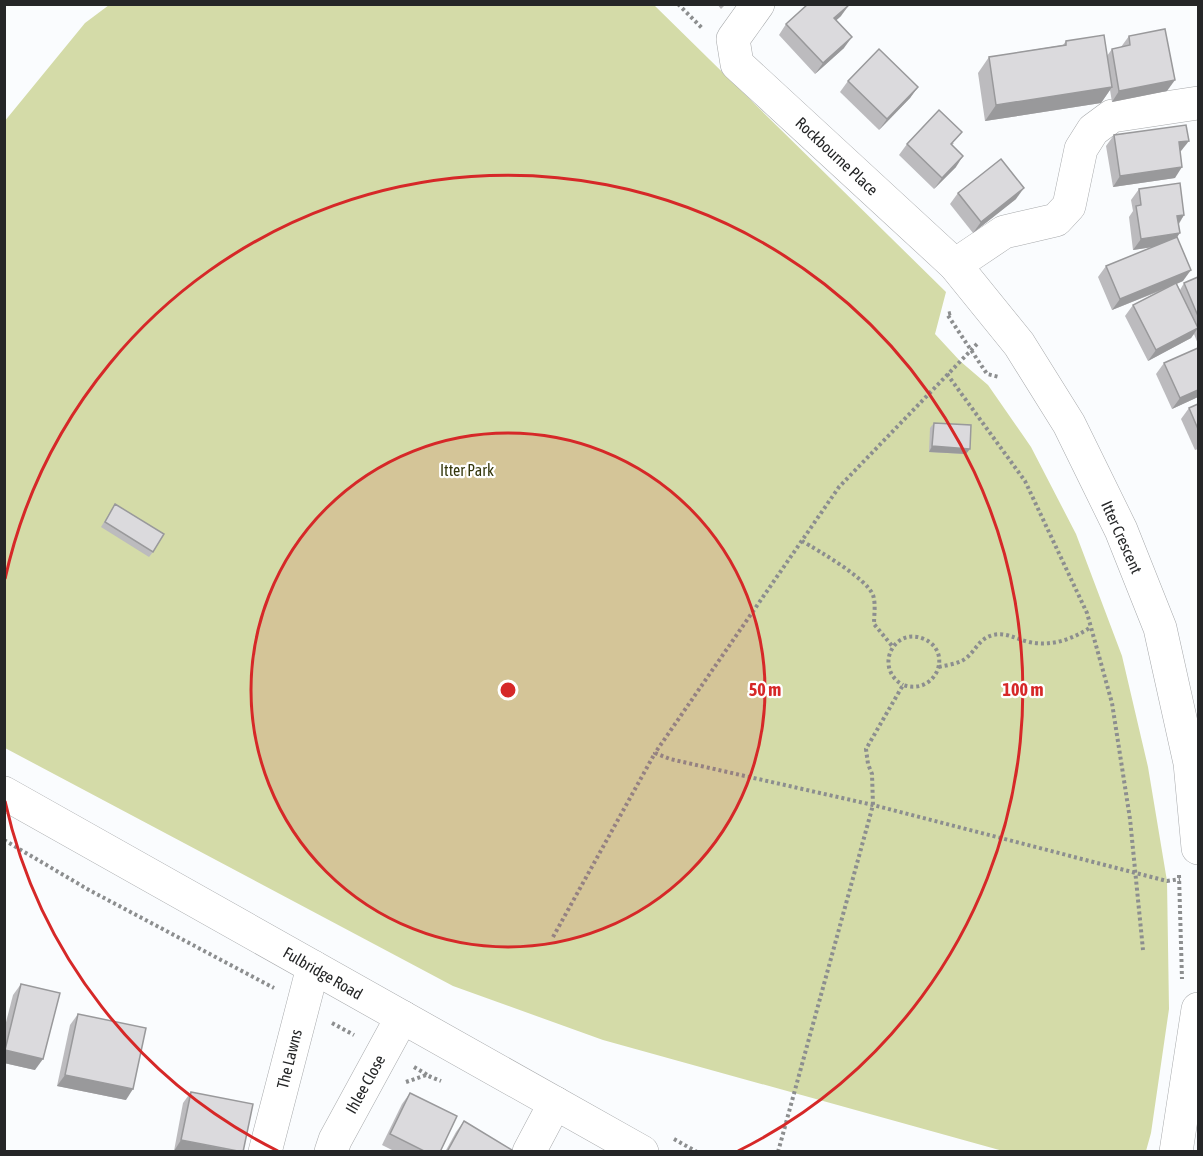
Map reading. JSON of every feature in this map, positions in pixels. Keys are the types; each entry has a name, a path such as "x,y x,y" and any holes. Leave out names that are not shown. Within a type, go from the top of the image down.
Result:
{"street":[{"name":"Rockbourne Place","path":"758,4 733,39 737,64 955,265"},
{"path":"955,265 1004,232 1056,220 1069,206 1081,149 1093,130 1112,116 1198,103"},
{"name":"Itter Crescent","path":"955,265 1019,344 1069,424 1121,530 1160,628 1190,763 1188,864"},
{"name":"Fulbridge Road","path":"4,793 642,1152"},
{"name":"The Lawns","path":"265,1152 312,967"},
{"path":"1176,1152 1190,998"},
{"name":"Ihlee Close","path":"331,1152 335,1140 402,1017"},
{"path":"529,1152 555,1103"}],"path":[{"path":"955,311 947,315 987,374 1004,378"},
{"path":"552,937 655,753 839,487 1001,320"},
{"path":"947,374 1025,481 1077,590 1091,627 1112,703 1130,819 1143,950"},
{"path":"802,541 837,561 869,588 873,596 874,624 893,647"},
{"path":"939,667 966,658 981,640 991,635 1002,633 1031,642 1045,643 1079,635 1091,627"},
{"path":"909,637 915,637 928,641 938,654 939,667 934,677 921,686 909,687 892,676 888,665 893,647 909,637"},
{"path":"778,1152 873,805 872,774 866,749 903,685"},
{"path":"655,753 670,759 873,805 1167,880 1179,879"},
{"path":"4,840 89,890 303,1003 330,1022 431,1077"},
{"path":"1188,864 1179,879 1190,998"},
{"path":"1179,879 1188,864"},
{"path":"400,1085 426,1075 449,1084"}],"green space":[{"name":"Itter Park","path":"109,5 654,5 946,292 935,334 960,361 988,385 1031,447 1076,534 1122,656 1148,767 1167,881 1169,1009 1151,1133 1146,1151 1003,1151 603,1040 453,986 5,748 4,122 85,23"}],"building":[{"path":"808,4 849,5 834,18 852,37 823,63 786,24"},
{"path":"1165,29 1175,80 1119,91 1112,49 1130,45 1129,36"},
{"path":"1104,35 1112,87 996,105 989,57 1066,45 1066,41"},
{"path":"879,49 918,87 887,119 848,81"},
{"path":"939,110 962,132 951,144 963,156 942,178 907,144"},
{"path":"1186,125 1189,141 1179,142 1182,167 1120,176 1114,135"},
{"path":"1001,159 1024,188 981,222 958,193"},
{"path":"1180,183 1184,215 1177,216 1180,233 1141,239 1136,206 1141,205 1139,189"},
{"path":"1177,237 1191,270 1120,299 1106,266"},
{"path":"1198,277 1198,316 1184,283"},
{"path":"1176,283 1198,328 1156,350 1133,305"},
{"path":"1198,348 1198,390 1180,398 1164,363"},
{"path":"1198,404 1198,429 1189,408"},
{"path":"934,423 971,425 970,449 932,446"},
{"path":"115,504 164,534 153,552 105,522"},
{"path":"21,984 60,993 43,1059 5,1050"},
{"path":"78,1014 146,1028 133,1089 65,1075"},
{"path":"191,1092 253,1104 243,1152 181,1140"},
{"path":"410,1093 457,1116 440,1152 426,1152 390,1134"},
{"path":"464,1121 512,1150 511,1152 447,1152"}]}
